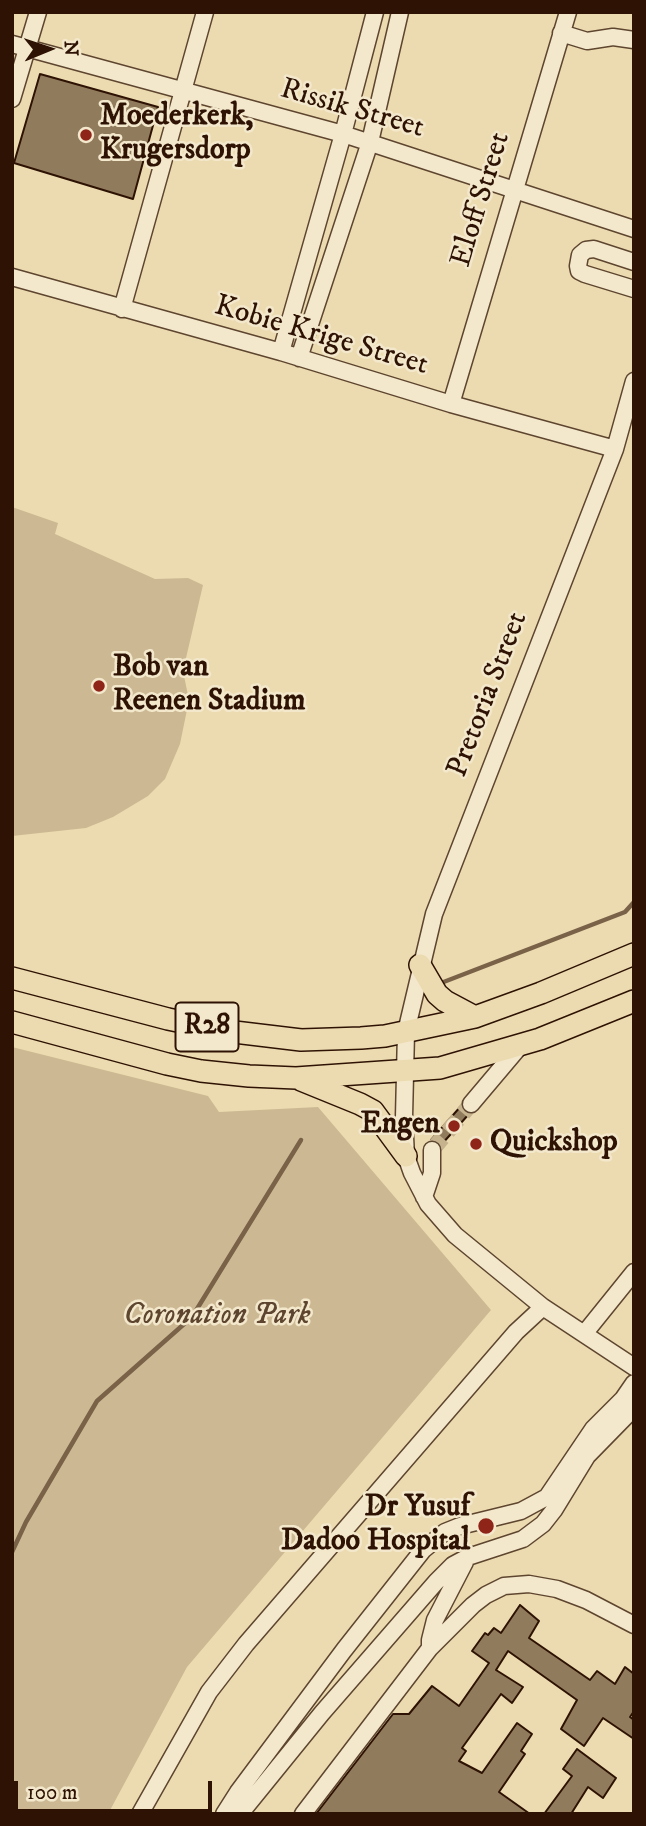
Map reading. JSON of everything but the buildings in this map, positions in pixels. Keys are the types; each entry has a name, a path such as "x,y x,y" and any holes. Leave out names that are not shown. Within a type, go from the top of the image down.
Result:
{"main road":[{"name":"R28","path":"12,978 168,1019 226,1031 301,1040 385,1036 475,1017 634,954"},
{"path":"420,965 437,994 475,1017"},
{"name":"R28","path":"12,1022 167,1064 249,1076 296,1078 440,1068 520,1046 634,1001"},
{"path":"296,1078 373,1111 406,1156"}],"street":[{"path":"12,99 19,46 38,12"},
{"path":"122,309 205,12"},
{"path":"281,352 375,12"},
{"path":"299,358 370,142 400,12"},
{"name":"Eloff Street","path":"451,404 568,12"},
{"path":"561,33 587,41 613,37 634,40"},
{"name":"Rissik Street","path":"19,46 370,142 634,229"},
{"path":"634,262 594,249 586,250 580,255 578,265 579,271 585,274 634,289"},
{"name":"Kobie Krige Street","path":"12,277 615,449"},
{"name":"Pretoria Street","path":"406,1156 406,1032 434,914 615,449 634,381"},
{"path":"471,1104 520,1046"},
{"path":"424,1197 432,1173 432,1150"},
{"path":"406,1156 424,1197 454,1235 542,1307 634,1367"},
{"path":"584,1334 634,1272"},
{"path":"140,1814 209,1692 246,1643 516,1332 542,1307"},
{"path":"224,1814 238,1791 344,1650 423,1550 445,1532 521,1511 547,1497 593,1429 623,1399 634,1383"},
{"path":"240,1814 401,1619 436,1582 453,1565 468,1557 523,1539 543,1524 587,1456 634,1408"},
{"path":"430,1648 435,1620 468,1557"},
{"path":"303,1814 430,1648 472,1605 504,1586 529,1584 557,1589 586,1600 634,1625"}],"green space":[{"name":"Bob van Reenen Stadium","path":"12,507 58,523 55,534 155,579 188,578 203,585 183,671 189,700 180,744 165,779 148,796 113,817 86,828 12,836"},
{"name":"Coronation Park","path":"12,1047 208,1096 219,1112 318,1107 491,1310 187,1667 108,1814 12,1814"}],"waterway":[{"path":"441,983 625,912 634,902"},
{"path":"12,1552 26,1522 97,1401 192,1317 301,1140"}],"tunnel":[{"path":"432,1150 471,1104"}],"place":[{"name":"Moederkerk, Krugersdorp","path":"86,135"},
{"name":"Bob van Reenen Stadium","path":"99,686"},
{"name":"Engen","path":"454,1126"},
{"name":"Quickshop","path":"476,1144"},
{"name":"Dr Yusuf Dadoo Hospital","path":"486,1526"}]}
